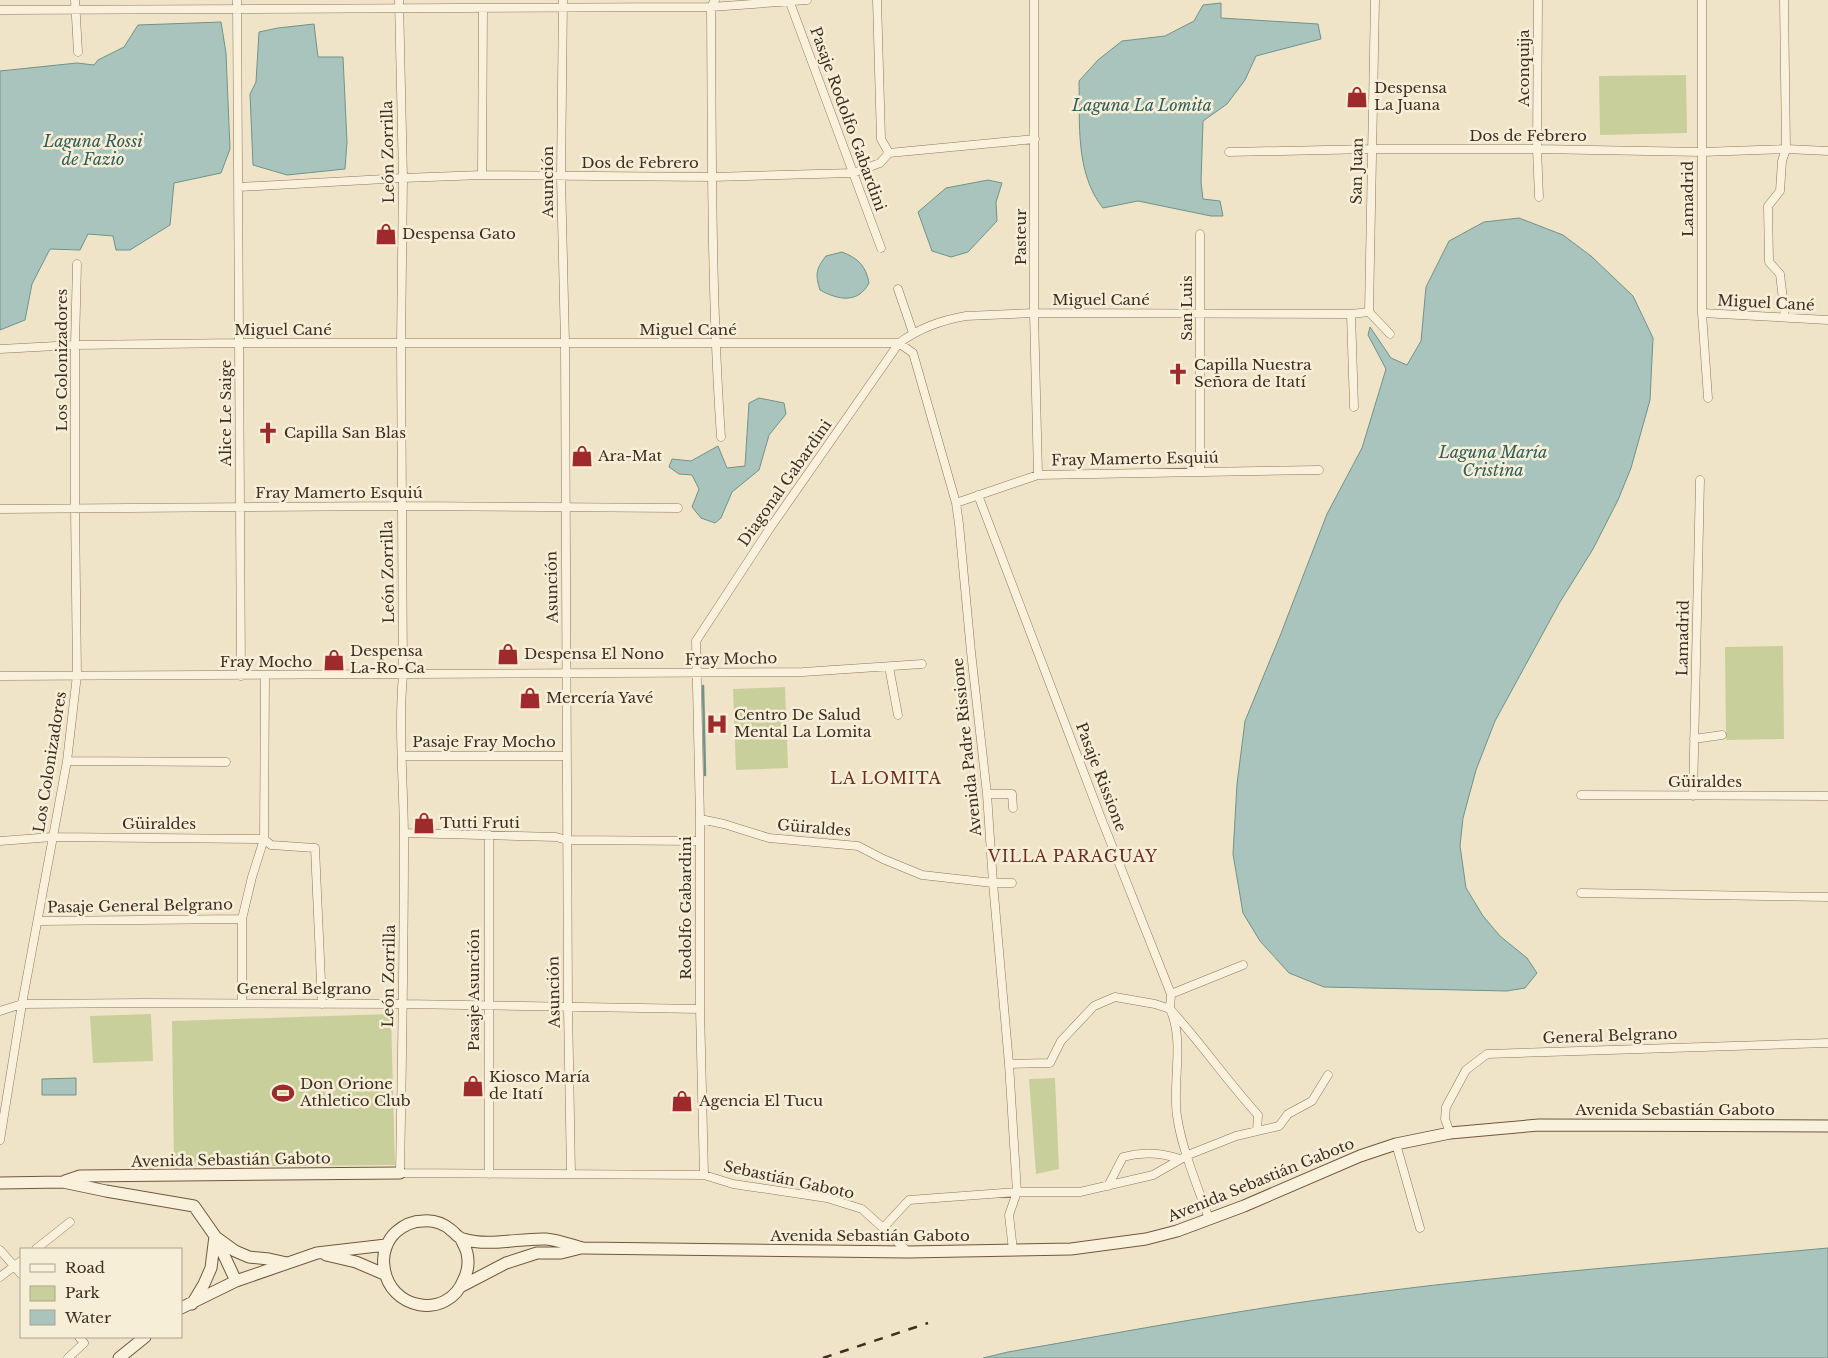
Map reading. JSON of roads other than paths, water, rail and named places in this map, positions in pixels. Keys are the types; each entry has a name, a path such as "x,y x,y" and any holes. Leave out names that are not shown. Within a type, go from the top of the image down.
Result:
{"main road":[{"name":"Avenida Sebastián Gaboto","path":"461,1239 494,1242 547,1239 583,1248 908,1252 1072,1249 1138,1240 1177,1231 1360,1156 1396,1144 1450,1133 1539,1125 1828,1126"},
{"name":"Avenida Sebastián Gaboto","path":"63,1182 80,1176 400,1173"},
{"name":"Avenida Sebastián Gaboto","path":"0,1183 63,1182 194,1206 215,1236 236,1281 317,1253 386,1246"},
{"path":"317,1253 356,1262 384,1274 383,1260 386,1246 394,1233 407,1224 421,1220 437,1221 450,1228 461,1239 468,1254 468,1271 462,1286"},
{"name":"Avenida Sebastián Gaboto","path":"215,1236 235,1251 249,1258 269,1259 287,1263"},
{"path":"186,1306 204,1284 211,1268 215,1236"},
{"name":"Avenida Sebastián Gaboto","path":"384,1274 390,1287 400,1297 412,1303 436,1304 447,1300 462,1286 506,1263 537,1253 561,1253 583,1248"},
{"path":"186,1306 236,1281"},
{"path":"119,1358 144,1338"}],"street":[{"path":"75,0 78,52"},
{"name":"Alice Le Saige","path":"237,0 241,676"},
{"path":"0,10 237,10 399,4 483,8 563,4 807,0"},
{"path":"877,0 881,139 889,153 1035,139"},
{"name":"Pasteur","path":"1034,0 1034,314 1038,475"},
{"name":"San Juan","path":"1369,312 1375,0"},
{"name":"Aconquija","path":"1538,0 1537,149 1539,197"},
{"name":"Lamadrid","path":"1702,0 1702,313 1708,398"},
{"path":"1784,0 1786,149 1782,161 1780,191 1768,206 1769,262 1780,274 1785,317"},
{"name":"Pasaje Rodolfo Gabardini","path":"789,1 881,248"},
{"path":"713,3 712,176 715,344 721,437"},
{"name":"León Zorrilla","path":"399,4 403,178 401,506 404,674 401,700 404,833 400,1173"},
{"name":"Asunción","path":"563,4 561,177 565,343 568,1007 571,1174"},
{"path":"482,176 483,8"},
{"name":"Dos de Febrero","path":"1229,152 1371,149 1537,149 1702,152 1786,149 1828,151"},
{"name":"Dos de Febrero","path":"239,187 403,178 482,176 712,176 854,173 880,163 889,153"},
{"name":"San Luis","path":"1200,234 1200,472"},
{"name":"Los Colonizadores","path":"0,1140 22,1004 67,761 78,675 75,509 77,264"},
{"path":"898,289 913,333"},
{"path":"1369,312 1390,334"},
{"name":"Miguel Cané","path":"0,348 240,343 899,343 913,333 966,316 1201,313 1351,314 1369,312"},
{"name":"Miguel Cané","path":"1702,313 1828,320"},
{"path":"1351,314 1354,407"},
{"name":"Avenida Padre Rissione","path":"899,343 912,353 956,503 987,794 1009,1064 1017,1192 1009,1215 1013,1250"},
{"name":"Diagonal Gabardini","path":"696,641 774,523 899,343"},
{"name":"Fray Mamerto Esquiú","path":"956,503 1038,475 1319,470"},
{"name":"Lamadrid","path":"1693,796 1700,480"},
{"name":"Pasaje Rissione","path":"978,495 1171,994 1170,1009 1175,1020 1178,1058 1177,1116 1209,1219"},
{"name":"Fray Mamerto Esquiú","path":"0,509 401,506 678,508"},
{"name":"Rodolfo Gabardini","path":"696,641 700,819 700,1009 704,1175"},
{"name":"Fray Mocho","path":"0,676 803,672 922,664"},
{"path":"889,667 898,716"},
{"path":"242,1003 242,919 264,839 265,675"},
{"path":"1694,738 1722,735"},
{"name":"Pasaje Fray Mocho","path":"402,756 567,756"},
{"path":"67,761 226,762"},
{"path":"987,794 1012,794 1013,808"},
{"name":"Güiraldes","path":"1581,795 1828,796"},
{"name":"Güiraldes","path":"700,819 724,824 769,838 858,846 883,859 922,875 993,883 1012,883"},
{"path":"404,833 556,837 567,840 699,841"},
{"name":"Pasaje Asunción","path":"489,835 489,1174"},
{"name":"Güiraldes","path":"0,841 52,837 264,839 271,845 315,848 322,1004"},
{"path":"1581,894 1828,897"},
{"name":"Pasaje General Belgrano","path":"38,921 242,919"},
{"path":"1171,994 1244,965"},
{"path":"1009,1064 1050,1063 1061,1041 1087,1013 1094,1006 1115,997 1155,1004 1170,1009 1195,1036 1232,1086 1258,1115 1257,1131"},
{"name":"General Belgrano","path":"0,1011 22,1004 242,1003 700,1009"},
{"name":"General Belgrano","path":"1450,1133 1446,1119 1446,1107 1466,1070 1487,1054 1828,1043"},
{"path":"883,1228 909,1200 1017,1192 1080,1192 1153,1175 1188,1155 1236,1136 1279,1126 1288,1114 1312,1100 1328,1075"},
{"path":"1396,1144 1420,1228"},
{"path":"1108,1186 1123,1157 1134,1154 1169,1155 1180,1159"},
{"name":"Sebastián Gaboto","path":"400,1173 704,1175 733,1184 827,1198 862,1209 908,1252"},
{"path":"37,1248 70,1222"},
{"path":"0,1250 20,1273"},
{"path":"0,1277 20,1262"},
{"path":"68,1358 84,1343 80,1338"}],"water":[{"name":"Laguna La Lomita","path":"1221,3 1221,18 1318,24 1321,39 1256,56 1245,80 1227,104 1203,121 1201,182 1203,199 1220,201 1223,216 1211,216 1138,201 1103,208 1094,194 1083,164 1079,81 1098,60 1122,41 1165,36 1194,21 1203,5"},
{"name":"Laguna Rossi de Fazio","path":"221,22 226,53 230,149 221,173 174,183 170,225 130,250 116,250 113,236 88,234 80,250 50,249 32,284 25,320 0,330 0,71 77,63 94,65 98,60 124,47 138,25"},
{"path":"314,24 318,57 343,57 347,142 345,169 287,175 253,165 250,94 256,82 259,32"},
{"path":"988,180 1002,183 996,202 997,221 968,252 951,257 932,251 918,212 946,188"},
{"name":"Laguna María Cristina","path":"1519,218 1563,235 1591,256 1633,296 1653,338 1650,400 1631,468 1618,500 1593,549 1560,602 1495,721 1476,770 1463,818 1460,846 1466,888 1483,916 1500,936 1527,958 1537,973 1525,988 1507,991 1324,987 1289,973 1260,941 1243,913 1233,854 1237,784 1245,721 1327,514 1362,448 1386,369 1368,335 1370,327 1391,358 1407,365 1421,341 1426,287 1449,241 1484,222"},
{"path":"842,252 860,263 868,277 869,283 864,290 853,297 841,298 834,296 820,290 818,284 818,268 826,256"},
{"path":"759,398 784,403 786,414 769,435 759,470 732,492 721,518 715,523 701,518 692,507 699,489 692,475 679,474 669,467 672,459 691,461 718,446 727,468 745,466 749,403"},
{"path":"76,1078 76,1095 42,1095 42,1079"},
{"path":"1828,1248 1828,1358 983,1358 1192,1320 1331,1298 1490,1279"}],"waterway":[{"path":"703,686 705,775"}],"railway":[{"path":"823,1358 928,1323"}],"place":[{"name":"Despensa La Juana","path":"1357,97"},
{"name":"Despensa Gato","path":"386,234"},
{"name":"Capilla Nuestra Señora de Itatí","path":"1178,374"},
{"name":"Capilla San Blas","path":"268,433"},
{"name":"Ara-Mat","path":"582,456"},
{"name":"Despensa El Nono","path":"508,654"},
{"name":"Despensa La-Ro-Ca","path":"334,660"},
{"name":"Mercería Yavé","path":"530,698"},
{"name":"Centro De Salud Mental La Lomita","path":"717,724"},
{"name":"Tutti Fruti","path":"424,823"},
{"name":"Kiosco María de Itatí","path":"473,1086"},
{"name":"Don Orione Athletico Club","path":"283,1093"},
{"name":"Agencia El Tucu","path":"682,1101"}],"district":[{"name":"LA LOMITA","path":"886,778"},
{"name":"VILLA PARAGUAY","path":"1073,856"}]}
